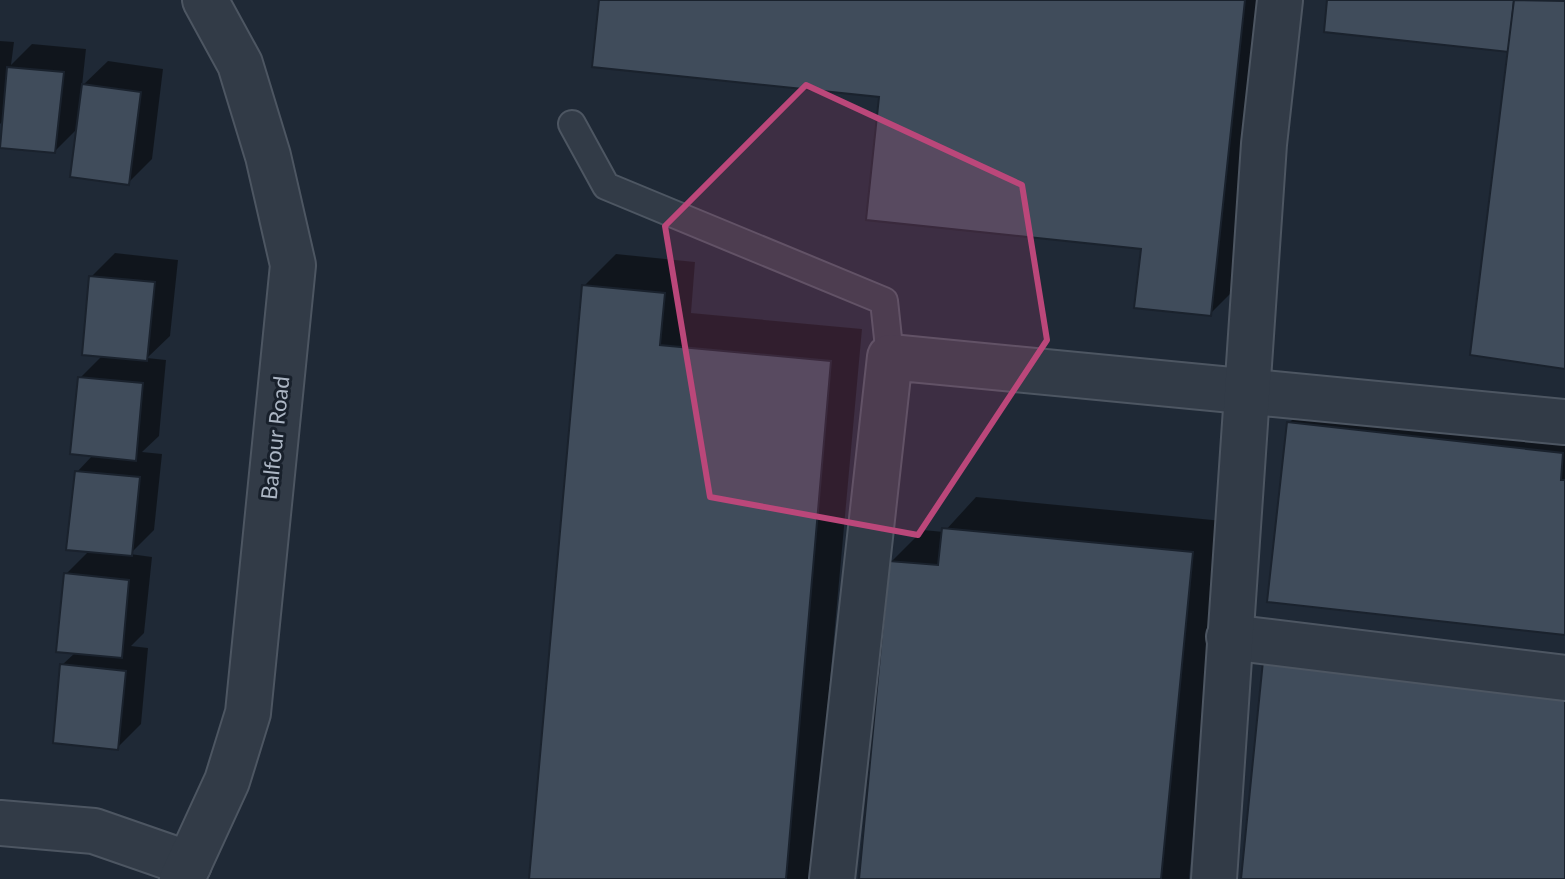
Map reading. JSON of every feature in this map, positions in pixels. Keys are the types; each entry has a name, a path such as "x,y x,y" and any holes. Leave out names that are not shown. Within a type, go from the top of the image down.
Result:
{"street":[{"name":"Balfour Road","path":"186,871 227,781 248,713 293,265 268,156 240,64 205,0"},
{"path":"1214,879 1264,144 1280,0"},
{"path":"832,879 890,357 1565,422"},
{"path":"1229,637 1565,678"},
{"path":"0,823 94,831 186,871"}],"lane":[{"path":"572,124 606,186 884,301 890,357"}],"highlighted area":[{"path":"806,85 1022,185 1047,340 918,535 710,497 665,226"}],"building":[{"path":"599,0 1245,0 1211,316 1134,308 1141,249 866,220 879,97 592,67"},
{"path":"1327,0 1514,0 1509,52 1324,32"},
{"path":"1514,0 1565,1 1565,369 1470,355"},
{"path":"7,67 64,72 55,153 0,148"},
{"path":"82,84 141,92 129,185 70,177"},
{"path":"89,276 155,282 147,361 82,355"},
{"path":"582,285 665,293 660,345 831,361 786,879 529,879"},
{"path":"78,377 143,383 136,461 70,454"},
{"path":"1287,422 1563,453 1565,635 1267,602"},
{"path":"75,471 140,477 132,556 66,550"},
{"path":"942,528 1193,552 1161,879 859,879 889,561 938,565"},
{"path":"64,573 129,580 122,658 56,652"},
{"path":"1263,661 1565,693 1565,879 1241,879"},
{"path":"60,664 126,671 118,750 53,743"}]}
